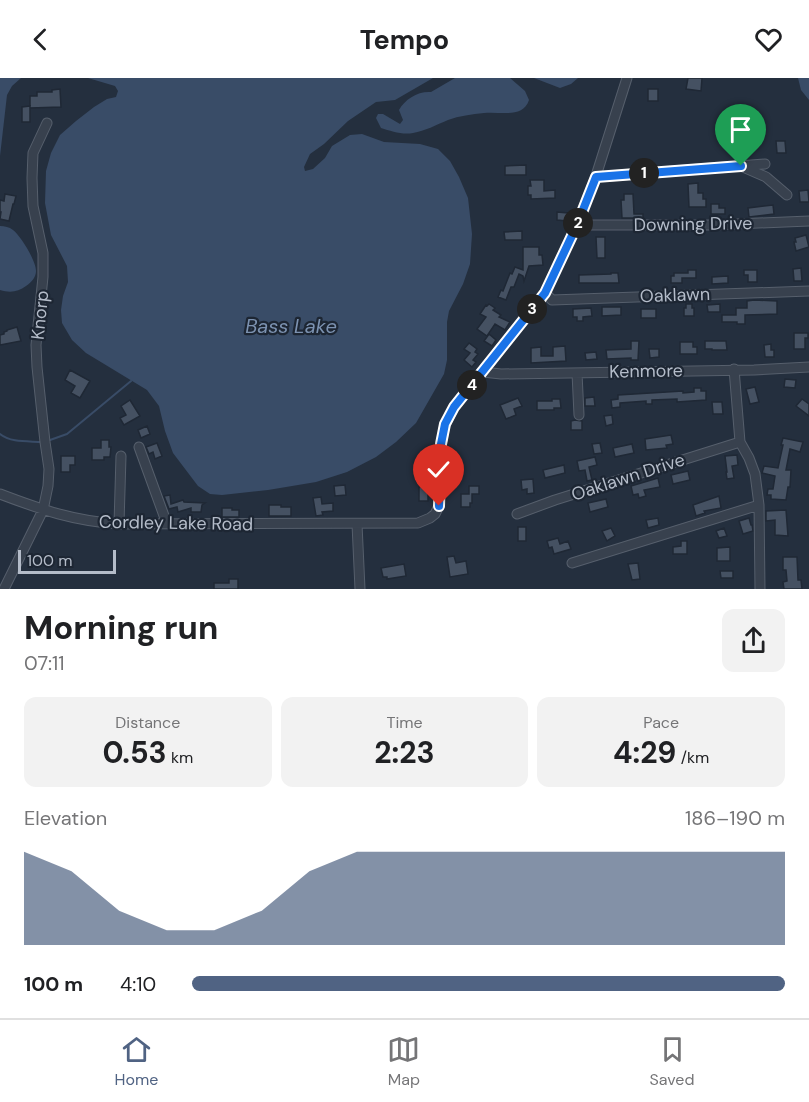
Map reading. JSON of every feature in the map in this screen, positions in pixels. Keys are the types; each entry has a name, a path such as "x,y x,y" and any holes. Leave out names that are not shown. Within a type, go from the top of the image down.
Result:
{"street":[{"path":"483,372 545,293 577,225 596,177 627,78"},
{"name":"Knorp","path":"4,589 43,510 50,469 45,442 36,345 44,277 44,253 33,206 32,178 33,153 47,123"},
{"path":"596,177 765,164"},
{"path":"741,166 766,177 787,195"},
{"name":"Downing Drive","path":"577,225 712,225 809,221"},
{"name":"Oaklawn","path":"545,293 552,300 809,291"},
{"name":"Kenmore","path":"483,372 501,374 577,373 809,367"},
{"path":"734,369 740,442 755,474 759,505 760,589"},
{"name":"Cordley Lake Road","path":"0,494 43,510 84,520 119,524 418,522 430,518 439,506 441,444 445,424 454,407 483,372"},
{"path":"577,373 579,415"},
{"name":"Oaklawn Drive","path":"517,514 740,442"},
{"path":"140,447 167,524"},
{"path":"119,524 121,456"},
{"path":"572,563 759,505"},
{"path":"357,524 360,589"}],"water":[{"path":"0,78 21,78 12,86 7,95 0,156"},
{"name":"Bass Lake","path":"88,78 433,78 395,100 376,102 348,121 310,154 304,167 305,171 313,169 325,158 332,146 350,135 362,134 384,142 420,144 438,149 450,161 468,198 472,234 470,264 449,311 447,360 444,374 416,423 396,442 376,457 347,472 316,482 268,490 222,495 210,494 198,486 173,453 159,406 147,390 86,353 72,340 62,323 63,296 68,282 67,266 51,235 45,203 46,171 51,153 60,135 94,107 107,99 116,97 118,91 115,86"},
{"path":"455,78 510,78 525,91 529,100 522,110 516,112 461,116 413,133 401,133 381,128 376,118 378,114 383,114 400,124 403,120 399,110 408,99 417,94 431,92"},
{"path":"534,78 578,78 571,84 560,88"},
{"path":"798,78 809,78 809,100 801,90"},
{"path":"0,226 8,227 16,233 34,261 36,273 33,279 17,291 0,290"}],"building":[{"path":"688,78 702,78 701,91 686,89"},
{"path":"60,89 61,107 30,108 30,96 37,96 37,92 52,92 52,90"},
{"path":"648,89 658,89 658,101 648,101"},
{"path":"30,106 30,122 22,122 22,107"},
{"path":"776,141 785,141 786,153 777,153"},
{"path":"526,165 526,175 505,175 505,166"},
{"path":"530,180 544,180 544,191 555,190 555,198 531,199 531,195 528,195"},
{"path":"698,183 698,193 703,193 706,207 689,207 688,184"},
{"path":"808,190 809,202 800,202 799,191"},
{"path":"5,194 16,196 9,221 0,219 0,200 4,201"},
{"path":"624,194 633,194 634,214 643,214 643,218 622,218 621,200 624,200"},
{"path":"711,204 719,204 719,208 725,208 725,214 711,214"},
{"path":"773,205 774,214 749,217 748,208"},
{"path":"557,212 568,213 567,221 557,220"},
{"path":"522,231 522,240 505,240 504,232"},
{"path":"806,235 809,247 796,251 795,238"},
{"path":"596,237 605,237 605,258 597,258"},
{"path":"523,247 539,247 543,265 529,266 524,281 523,276 519,274 506,300 498,297 515,267 523,270"},
{"path":"801,268 802,281 794,281 793,269"},
{"path":"688,270 696,270 696,278 682,278 682,283 671,283 671,276 674,276 674,273 688,273"},
{"path":"744,270 757,270 757,282 748,282 748,275 744,275"},
{"path":"618,273 619,283 579,283 579,275"},
{"path":"728,276 728,283 712,284 712,277"},
{"path":"747,301 777,301 777,314 745,315 745,324 722,322 722,315 736,315 736,308 747,308"},
{"path":"489,304 501,315 499,317 510,322 505,330 495,324 487,336 477,329 486,317 480,314"},
{"path":"686,304 692,304 694,316 684,316"},
{"path":"720,304 720,312 708,312 707,305"},
{"path":"602,307 621,307 621,315 602,316"},
{"path":"591,308 592,316 583,317 583,321 577,321 577,317 573,317 573,309"},
{"path":"641,309 656,309 656,318 641,318"},
{"path":"17,327 21,341 0,345 0,335"},
{"path":"794,333 808,333 808,338 805,338 805,349 794,349"},
{"path":"489,334 496,340 492,346 484,341"},
{"path":"631,341 639,341 638,360 607,359 606,350 631,349"},
{"path":"705,341 726,341 727,350 705,349"},
{"path":"680,342 693,342 693,347 697,347 697,354 680,354"},
{"path":"469,343 477,349 475,352 478,354 473,360 476,362 472,367 464,360 470,353 464,349"},
{"path":"771,344 774,357 765,357 764,345"},
{"path":"565,346 566,361 531,363 531,348 541,347 541,356 553,356 553,347"},
{"path":"649,349 659,349 659,357 650,358"},
{"path":"596,352 597,359 586,360 585,353"},
{"path":"70,370 90,381 80,398 71,393 75,386 65,380"},
{"path":"785,379 796,380 795,388 784,387"},
{"path":"755,387 759,402 750,404 746,389"},
{"path":"694,388 706,391 706,400 677,402 677,399 652,400 652,404 646,404 646,401 620,403 620,407 612,408 611,400 618,399 618,395 694,392"},
{"path":"594,397 595,406 585,406 585,398"},
{"path":"518,398 522,406 514,409 516,415 506,419 500,405"},
{"path":"552,399 560,399 561,408 537,410 537,401 552,401"},
{"path":"802,399 809,404 809,416 796,406"},
{"path":"130,400 140,416 124,425 120,418 126,415 121,406"},
{"path":"712,402 722,402 723,414 713,414"},
{"path":"612,415 613,424 606,426 604,416"},
{"path":"571,421 582,421 582,430 571,430"},
{"path":"147,426 150,434 141,438 138,430"},
{"path":"671,435 673,444 666,445 667,448 646,450 645,439"},
{"path":"783,438 803,442 800,452 790,449 786,470 791,470 790,487 788,487 786,500 771,499 771,495 767,495 768,489 773,489 775,476 762,473 764,466 778,468"},
{"path":"101,440 109,440 110,457 104,457 104,460 92,460 92,448 101,448"},
{"path":"157,443 162,456 155,459 153,452 149,454 146,447"},
{"path":"600,443 602,453 594,454 592,444"},
{"path":"632,444 634,453 615,457 613,448"},
{"path":"737,455 738,465 732,466 734,478 727,479 725,456"},
{"path":"61,456 75,456 75,465 70,465 70,472 61,472"},
{"path":"595,457 597,465 589,467 592,480 587,481 585,470 579,471 577,461"},
{"path":"564,465 565,473 545,478 543,470"},
{"path":"688,471 690,480 673,484 671,475"},
{"path":"658,478 660,487 644,490 646,496 639,498 638,494 633,495 631,486"},
{"path":"533,479 534,493 527,494 527,489 522,490 521,480"},
{"path":"345,485 346,495 335,496 334,486"},
{"path":"428,486 428,501 419,501 419,487"},
{"path":"469,486 479,486 479,494 472,494 470,507 461,507 461,494 469,494"},
{"path":"170,495 171,504 183,500 184,502 205,503 202,505 201,512 191,512 191,508 178,512 177,507 169,509 164,496"},
{"path":"719,496 721,508 704,511 705,513 696,516 693,505"},
{"path":"321,497 322,504 333,503 333,511 322,512 323,515 316,516 313,498"},
{"path":"606,499 608,507 590,512 588,503"},
{"path":"269,505 291,507 291,516 269,516"},
{"path":"222,508 239,510 239,517 222,517"},
{"path":"786,510 788,536 775,535 775,520 766,521 766,511"},
{"path":"658,518 659,525 648,528 646,520"},
{"path":"749,518 753,531 743,534 739,521"},
{"path":"518,527 526,527 526,541 518,541"},
{"path":"611,528 615,536 607,541 602,531"},
{"path":"724,528 727,536 719,538 716,531"},
{"path":"558,538 560,544 568,541 571,549 554,554 547,541"},
{"path":"681,541 687,541 687,554 673,554 673,547 681,546"},
{"path":"730,547 730,561 717,561 717,548"},
{"path":"454,556 456,563 466,561 468,574 450,577 447,557"},
{"path":"783,557 797,557 798,580 801,580 802,589 784,589 783,582 787,581 786,570 783,570"},
{"path":"638,563 640,579 632,580 628,564"},
{"path":"404,564 406,576 387,579 383,577 381,568"},
{"path":"720,571 733,571 733,578 721,578"},
{"path":"229,579 238,579 238,589 214,589 214,583 229,583"}],"waterway":[{"path":"50,440 67,434 131,381"},
{"path":"0,434 14,440 42,442"}],"route":[{"path":"439,506 441,444 445,424 454,407 545,293 577,225 596,177 741,166"}]}
